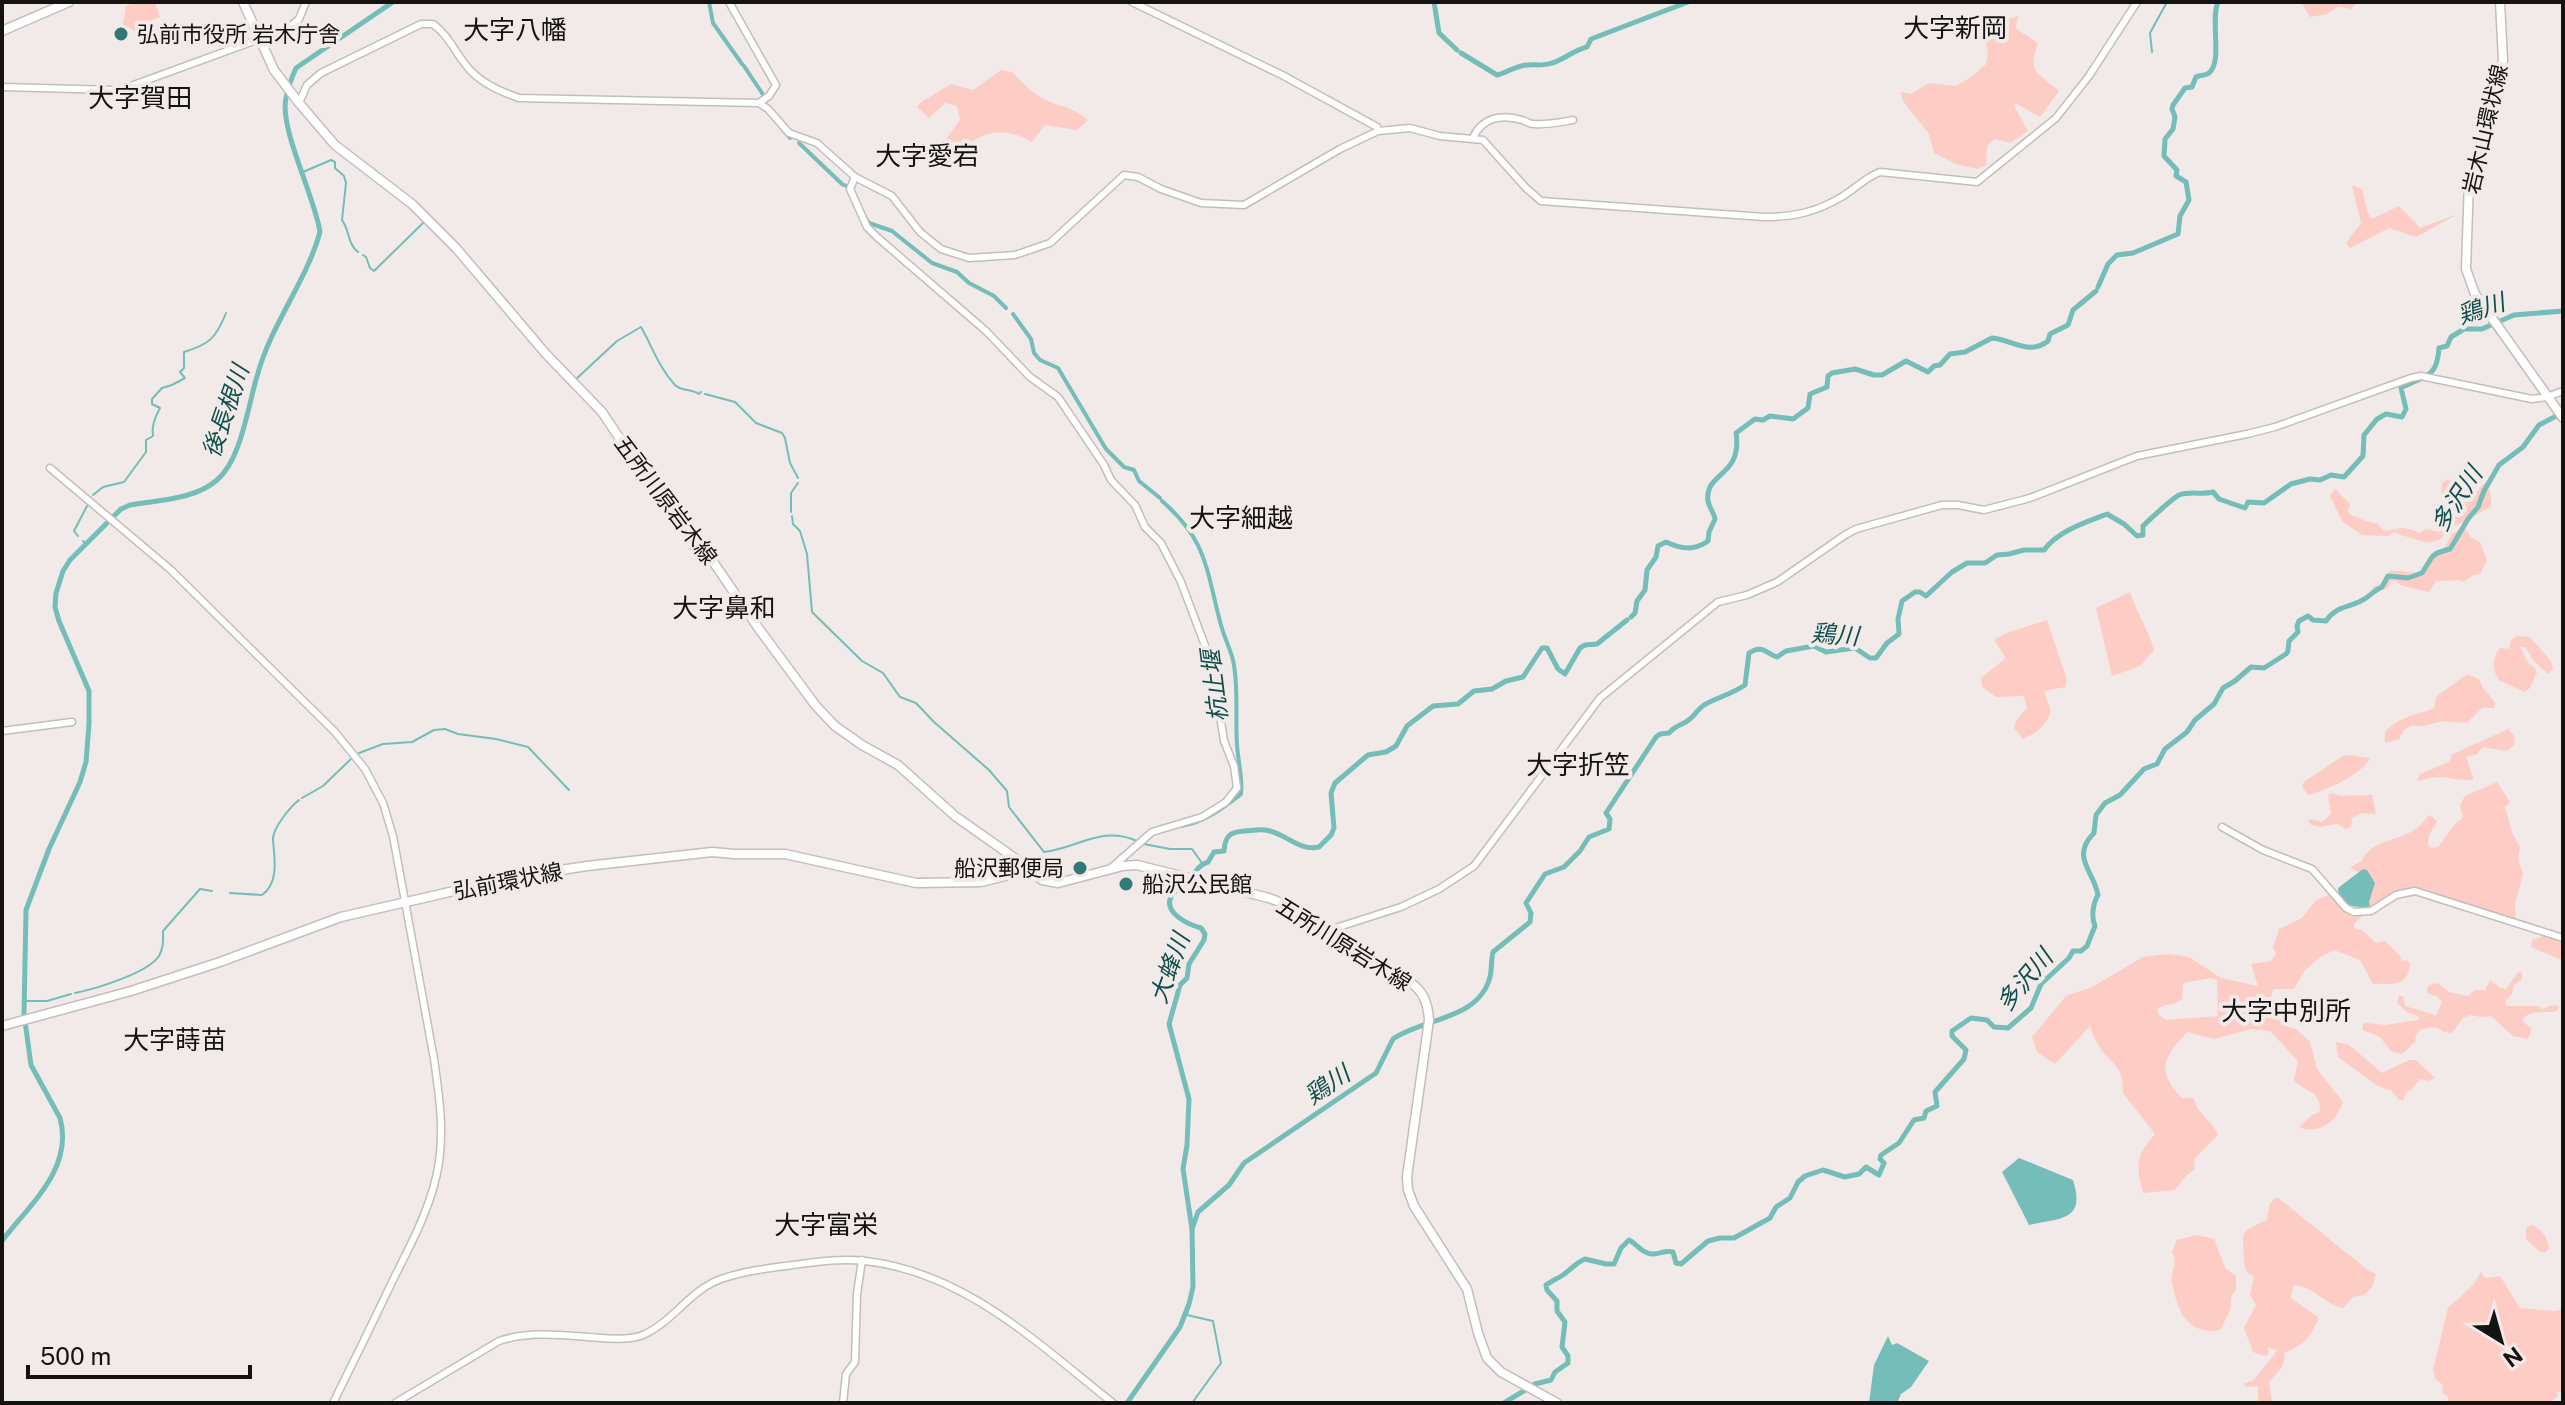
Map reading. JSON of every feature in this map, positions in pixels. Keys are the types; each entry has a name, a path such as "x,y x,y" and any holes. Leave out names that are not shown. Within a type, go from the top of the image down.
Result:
{"main road":[{"name":"五所川原岩木線","path":"243,2 274,70 296,100 335,145 412,204 456,248 546,354 602,412 693,531 759,629 829,719 862,745 898,765 955,816 1042,880 1054,883 1137,865 1280,902 1353,952 1412,984 1424,997 1429,1024 1407,1177 1408,1190 1414,1206 1467,1289 1484,1353 1494,1367 1557,1403"},
{"name":"岩木山環状線","path":"2500,2 2503,60 2495,100 2469,181 2466,269 2470,283 2489,314 2562,418"},
{"path":"2,31 67,3"},
{"name":"弘前環状線","path":"2,1026 161,982 320,923 515,877 712,852 785,854 916,883 981,882 1029,870"}],"street":[{"path":"2,87 120,89 292,26 302,15 306,2"},
{"path":"729,2 776,85 769,96 759,103"},
{"path":"1132,2 1377,127"},
{"path":"296,100 321,73 428,23 441,30 465,66 484,83 519,98 759,103 789,133 817,143 855,177 892,196 920,232 941,249 969,258 1015,255 1050,243 1124,175 1138,177 1201,203 1244,205 1340,149 1378,131 1410,128 1440,136 1483,140 1541,201 1782,217 1817,210 1880,172 1977,182 2056,118 2089,76 2137,2"},
{"path":"1473,138 1480,125 1489,119 1524,120 1532,125 1573,120"},
{"path":"855,177 850,187 867,227 977,323 1030,377 1058,397 1111,480 1135,505 1145,527 1167,553 1205,644 1224,741 1234,766 1235,793 1202,817 1152,832 1109,870"},
{"path":"1326,931 1401,907 1439,889 1474,866 1600,698 1718,602 1747,595 1777,582 1856,529 1942,505 1984,510 2030,498 2137,456 2275,427 2421,376 2532,399 2563,391"},
{"path":"50,468 171,570 335,732 358,758 375,786 389,820 440,1098 442,1133 432,1195 333,1403"},
{"path":"2,731 72,722"},
{"path":"2222,827 2263,850 2312,869 2346,908 2354,912 2371,911 2396,895 2415,891 2563,938"},
{"path":"843,1403 846,1374 855,1362 857,1294 862,1260"},
{"path":"395,1403 499,1341 515,1336 530,1334 613,1339 642,1335 661,1325 703,1288 721,1279 821,1261 862,1260 920,1272 975,1298 1113,1403"}],"shaded area":[{"path":"136,2 155,2 160,17 142,24 143,29 135,31 123,24 126,6"},
{"path":"2301,2 2357,2 2351,9 2338,6 2327,14 2310,17"},
{"path":"1964,14 1989,24 2019,16 2015,28 2038,43 2034,61 2036,72 2059,91 2040,117 2015,103 2028,131 2010,143 1995,139 1987,146 1986,165 1977,169 1956,164 1934,153 1929,134 1903,101 1900,92 1911,94 1929,83 1956,86 1986,64 1988,52 1985,41 1957,32"},
{"path":"1001,70 1012,72 1041,97 1088,120 1077,130 1045,125 1032,142 1006,133 984,135 945,165 940,164 947,138 960,120 957,106 945,103 929,118 917,107 951,84 973,90"},
{"path":"2352,185 2362,189 2372,219 2399,206 2420,228 2458,214 2416,237 2389,228 2350,248 2346,243 2361,223"},
{"path":"2448,479 2472,499 2485,483 2491,507 2450,528 2439,540 2430,542 2394,532 2388,536 2362,535 2342,521 2330,496 2335,489 2350,504 2350,515 2377,523 2384,531 2404,528 2419,533 2426,529 2439,532 2444,521 2460,512 2460,507 2441,494 2442,483"},
{"path":"2458,530 2467,530 2470,537 2480,542 2487,560 2480,574 2464,582 2436,581 2429,592 2392,581 2388,588 2373,593 2372,587 2381,584 2390,571 2421,571 2432,553 2445,547 2451,535"},
{"path":"2130,592 2154,650 2140,666 2112,676 2096,608"},
{"path":"2047,620 2067,680 2065,687 2044,691 2051,711 2049,716 2041,728 2023,739 2014,728 2027,708 2024,696 1996,697 1982,687 1981,678 2006,658 1994,640"},
{"path":"2517,636 2530,637 2551,661 2553,669 2548,674 2525,647 2520,647 2537,673 2529,689 2524,692 2499,680 2494,668 2497,652 2500,648 2509,649 2511,640"},
{"path":"2467,674 2479,679 2495,703 2494,708 2482,708 2467,723 2443,721 2411,726 2404,730 2399,739 2385,743 2385,732 2391,726 2434,708 2436,697"},
{"path":"2508,729 2514,736 2515,744 2507,751 2483,747 2477,754 2466,757 2474,779 2438,777 2417,781 2420,774 2447,763 2451,755"},
{"path":"2343,756 2370,758 2352,776 2308,795 2302,786 2304,782"},
{"path":"2497,782 2510,802 2505,807 2520,847 2518,859 2523,874 2515,904 2516,920 2422,890 2400,893 2369,911 2365,909 2365,876 2350,867 2362,861 2377,845 2414,831 2430,815 2437,821 2429,835 2428,845 2438,847 2463,818 2460,805 2465,796"},
{"path":"2333,793 2339,796 2372,795 2376,814 2362,813 2352,818 2351,827 2346,829 2337,824 2311,825 2310,819 2322,822 2331,814 2328,795"},
{"path":"2331,894 2346,911 2364,914 2354,928 2362,930 2376,943 2385,941 2402,961 2407,960 2410,964 2402,981 2373,984 2360,960 2334,950 2305,970 2294,989 2274,989 2268,1003 2280,1022 2296,1029 2310,1042 2317,1069 2343,1102 2340,1109 2332,1120 2321,1127 2301,1128 2312,1115 2320,1112 2318,1099 2294,1080 2298,1061 2270,1031 2251,1029 2214,1039 2187,1032 2168,1057 2168,1080 2182,1098 2194,1098 2218,1135 2195,1158 2194,1170 2175,1190 2143,1193 2139,1161 2155,1134 2123,1093 2119,1071 2099,1046 2090,1026 2055,1064 2037,1052 2032,1037 2066,996 2092,987 2143,957 2169,954 2189,957 2221,978 2258,986 2251,964 2271,961 2276,954 2273,947 2279,929 2302,918 2316,900","holes":["2211,978 2217,980 2218,1016 2166,1020 2159,1015 2157,1009 2182,999 2183,983"]},
{"path":"2547,935 2563,941 2563,958 2531,947 2532,940"},
{"path":"2518,972 2522,973 2522,979 2514,985 2512,994 2505,1001 2507,1006 2537,1006 2543,1009 2551,1005 2559,1006 2557,1011 2533,1013 2525,1017 2522,1021 2531,1028 2527,1039 2513,1036 2491,1016 2470,1015 2463,1018 2452,1033 2435,1027 2422,1029 2416,1034 2415,1042 2402,1054 2391,1051 2380,1037 2363,1030 2366,1023 2385,1025 2419,1020 2397,1003 2399,996 2403,996 2405,1006 2436,1016 2442,1002 2427,993 2429,985 2438,983 2449,992 2468,996 2475,990 2485,990 2490,980 2506,989"},
{"path":"2336,1042 2349,1045 2382,1073 2409,1060 2416,1060 2435,1078 2429,1081 2420,1079 2406,1092 2403,1100 2399,1100 2392,1091 2378,1086 2338,1057"},
{"path":"2277,1197 2376,1274 2372,1287 2364,1295 2353,1297 2343,1308 2306,1288 2293,1286 2291,1298 2319,1318 2306,1340 2284,1353 2283,1365 2269,1381 2272,1403 2254,1403 2258,1401 2258,1386 2247,1387 2243,1384 2254,1380 2277,1351 2268,1347 2269,1354 2264,1356 2253,1352 2244,1328 2256,1305 2250,1295 2254,1276 2246,1269 2243,1236 2267,1220 2270,1203"},
{"path":"2533,1225 2546,1237 2549,1248 2546,1252 2540,1252 2526,1239 2526,1228"},
{"path":"2197,1235 2214,1239 2226,1269 2236,1276 2236,1291 2232,1294 2230,1311 2220,1330 2209,1331 2192,1325 2181,1312 2174,1294 2172,1279 2175,1260 2172,1252 2177,1240"},
{"path":"2481,1272 2485,1278 2500,1276 2520,1308 2563,1309 2563,1392 2557,1392 2557,1397 2549,1403 2448,1403 2442,1384 2435,1379 2433,1370 2448,1308 2473,1285"}],"water":[{"path":"2363,869 2375,883 2370,906 2354,906 2341,898 2338,888"},
{"path":"2019,1158 2073,1180 2076,1203 2068,1215 2029,1225 2002,1172"},
{"path":"1888,1336 1892,1345 1897,1343 1929,1361 1897,1403 1869,1403 1874,1365"}],"waterway":[{"name":"後長根川","path":"2,1241 36,1200 55,1170 63,1136 60,1118 31,1065 24,1014 26,910 49,849 80,782 86,762 89,724 89,691 59,621 55,607 56,593 70,560 121,509 198,492 217,480 233,459 264,355 307,268 320,232 288,127 285,111 290,83 296,68 393,2"},
{"name":"杭止堰","path":"709,2 713,23 742,64"},
{"path":"1434,2 1439,33 1457,50"},
{"path":"1461,53 1497,75 1521,66 1548,64 1587,47 1591,39 1688,2"},
{"path":"2152,52 2150,33 2167,2"},
{"path":"2098,287 2108,264 2117,255 2133,253 2178,234 2180,216 2189,200 2186,182 2176,176 2177,170 2164,156 2165,139 2173,129 2173,105 2185,88 2192,87 2196,77 2207,74 2213,68 2218,2"},
{"name":"杭止堰","path":"744,66 764,96"},
{"name":"杭止堰","path":"783,130 790,138"},
{"name":"杭止堰","path":"799,143 842,184 851,188"},
{"path":"303,172 331,160 335,162 335,168 344,176 346,183 342,220 358,252"},
{"name":"杭止堰","path":"865,217 869,223 892,231 932,263 957,272 969,283 994,296 1006,308"},
{"path":"363,255 374,271 424,222 461,259"},
{"path":"1631,617 1645,590 1647,570 1656,557 1658,546 1666,542 1693,548 1708,541 1715,519 1708,492 1734,458 1736,433 1755,419 1763,420 1770,416 1793,419 1808,408 1810,394 1827,387 1828,376 1832,373 1855,369 1882,375 1906,361 1928,372 1950,354 1965,352 1992,338 2027,347 2041,345 2048,341 2050,334 2068,325 2073,310 2096,291"},
{"name":"鶏川","path":"1192,1229 1198,1212 1229,1185 1244,1163 1376,1073 1393,1039 1474,1002 1484,991 1490,977 1493,952 1530,922 1531,913 1526,903 1545,874 1564,867 1589,837 1609,829 1610,819 1606,813 1656,737 1669,733 1704,705 1745,685 1749,653 1761,649 1777,657 1786,651 1814,646 1826,652 1855,648 1870,658 1876,658 1887,643 1899,634 1902,601 1915,592 1926,596 1967,563 1985,563 1997,555 2024,550 2044,550 2065,532 2107,514 2137,536 2143,535 2143,526 2183,494 2213,492 2219,499 2245,508 2248,502 2264,503 2291,484 2320,480 2331,475 2344,477 2363,456 2364,435 2377,419 2386,414 2402,417 2406,409 2401,388 2432,371 2439,348 2447,346 2451,337 2464,329 2482,329 2514,315 2563,311"},
{"path":"93,495 103,487 124,482 146,452 146,440 153,436 154,422 160,408 152,404 152,399 162,388 185,378 180,372 184,368 184,352 211,339 226,313"},
{"name":"杭止堰","path":"1013,314 1031,339 1034,353 1040,360 1058,368 1106,449 1124,467 1134,470 1139,481 1160,498"},
{"path":"575,380 617,341 641,327 675,385 699,394 701,392"},
{"path":"705,394 735,402 756,423 782,433 790,463 798,478"},
{"name":"多沢川","path":"1504,1403 1535,1384 1551,1380 1555,1372 1568,1363 1568,1356 1562,1347 1565,1322 1557,1311 1557,1301 1546,1285 1579,1262 1585,1259 1614,1264 1621,1248 1629,1240 1649,1254 1673,1252 1676,1263 1681,1264 1708,1241 1734,1238 1770,1218 1776,1207 1790,1198 1798,1182 1805,1176 1823,1170 1845,1177 1859,1174 1866,1167 1879,1175 1884,1163 1881,1155 1899,1143 1914,1120 1924,1118 1926,1111 1937,1106 1935,1092 1964,1059 1966,1050 1952,1036 1952,1031 1971,1018 1987,1020 1994,1027 2008,1028 2031,1008 2041,984 2073,951 2081,951 2087,946 2095,926 2093,910 2098,895 2086,864 2084,849 2094,833 2096,815 2105,803 2120,795 2144,769 2157,764 2165,749 2214,704 2223,688 2251,667 2264,668 2286,654 2289,641 2298,632 2299,621 2308,616 2313,620 2326,621 2334,612 2361,601 2382,587 2388,576 2408,578 2422,573 2432,557 2450,549 2478,507 2499,465 2523,447 2539,425 2560,414"},
{"path":"791,512 791,493 798,483"},
{"name":"杭止堰","path":"1162,501 1189,530 1203,557 1233,660 1236,681 1241,794 1205,818 1181,826"},
{"path":"78,536 74,531 87,506"},
{"path":"792,516 807,554 812,612 862,661 883,673 900,697 916,703 989,770 1007,791 1009,807 1044,852 1101,836 1112,835 1137,841"},
{"name":"後長根川","path":"83,541 86,544"},
{"name":"大蜂川","path":"1127,1403 1180,1327 1193,1287 1192,1229 1183,1169 1189,1099 1169,1024 1180,985 1187,978 1189,964 1205,934 1201,928 1173,913 1170,907 1172,895 1187,884 1214,852 1224,851 1227,838 1235,832 1266,830 1300,845 1319,847 1334,828 1331,793 1335,783 1368,755 1386,752 1396,746 1407,726 1433,706 1458,704 1474,691 1492,689 1506,681 1523,677 1542,648 1547,648 1558,669 1565,674 1580,648 1597,644 1627,620"},
{"path":"359,753 383,744 412,742 434,730 445,729 528,747 569,790"},
{"path":"302,798 323,786 353,757"},
{"path":"230,893 262,895 268,890 275,869 274,834 299,800"},
{"path":"1144,844 1192,849 1202,863"},
{"path":"75,993 120,979 153,962 162,950 163,931 200,889 212,891"},
{"path":"25,1001 47,1001 71,994"},
{"path":"1189,1304 1187,1315 1213,1321 1221,1363 1192,1403"}],"place":[{"name":"弘前市役所 岩木庁舎","path":"121,34"},
{"name":"船沢郵便局","path":"1080,868"},
{"name":"船沢公民館","path":"1126,884"}],"district":[{"name":"大字新岡","path":"1955,27"},
{"name":"大字八幡","path":"515,29"},
{"name":"大字賀田","path":"140,97"},
{"name":"大字愛宕","path":"927,155"},
{"name":"大字細越","path":"1241,517"},
{"name":"大字鼻和","path":"724,607"},
{"name":"大字折笠","path":"1578,764"},
{"name":"大字中別所","path":"2286,1010"},
{"name":"大字蒔苗","path":"175,1039"},
{"name":"大字富栄","path":"826,1224"}]}
